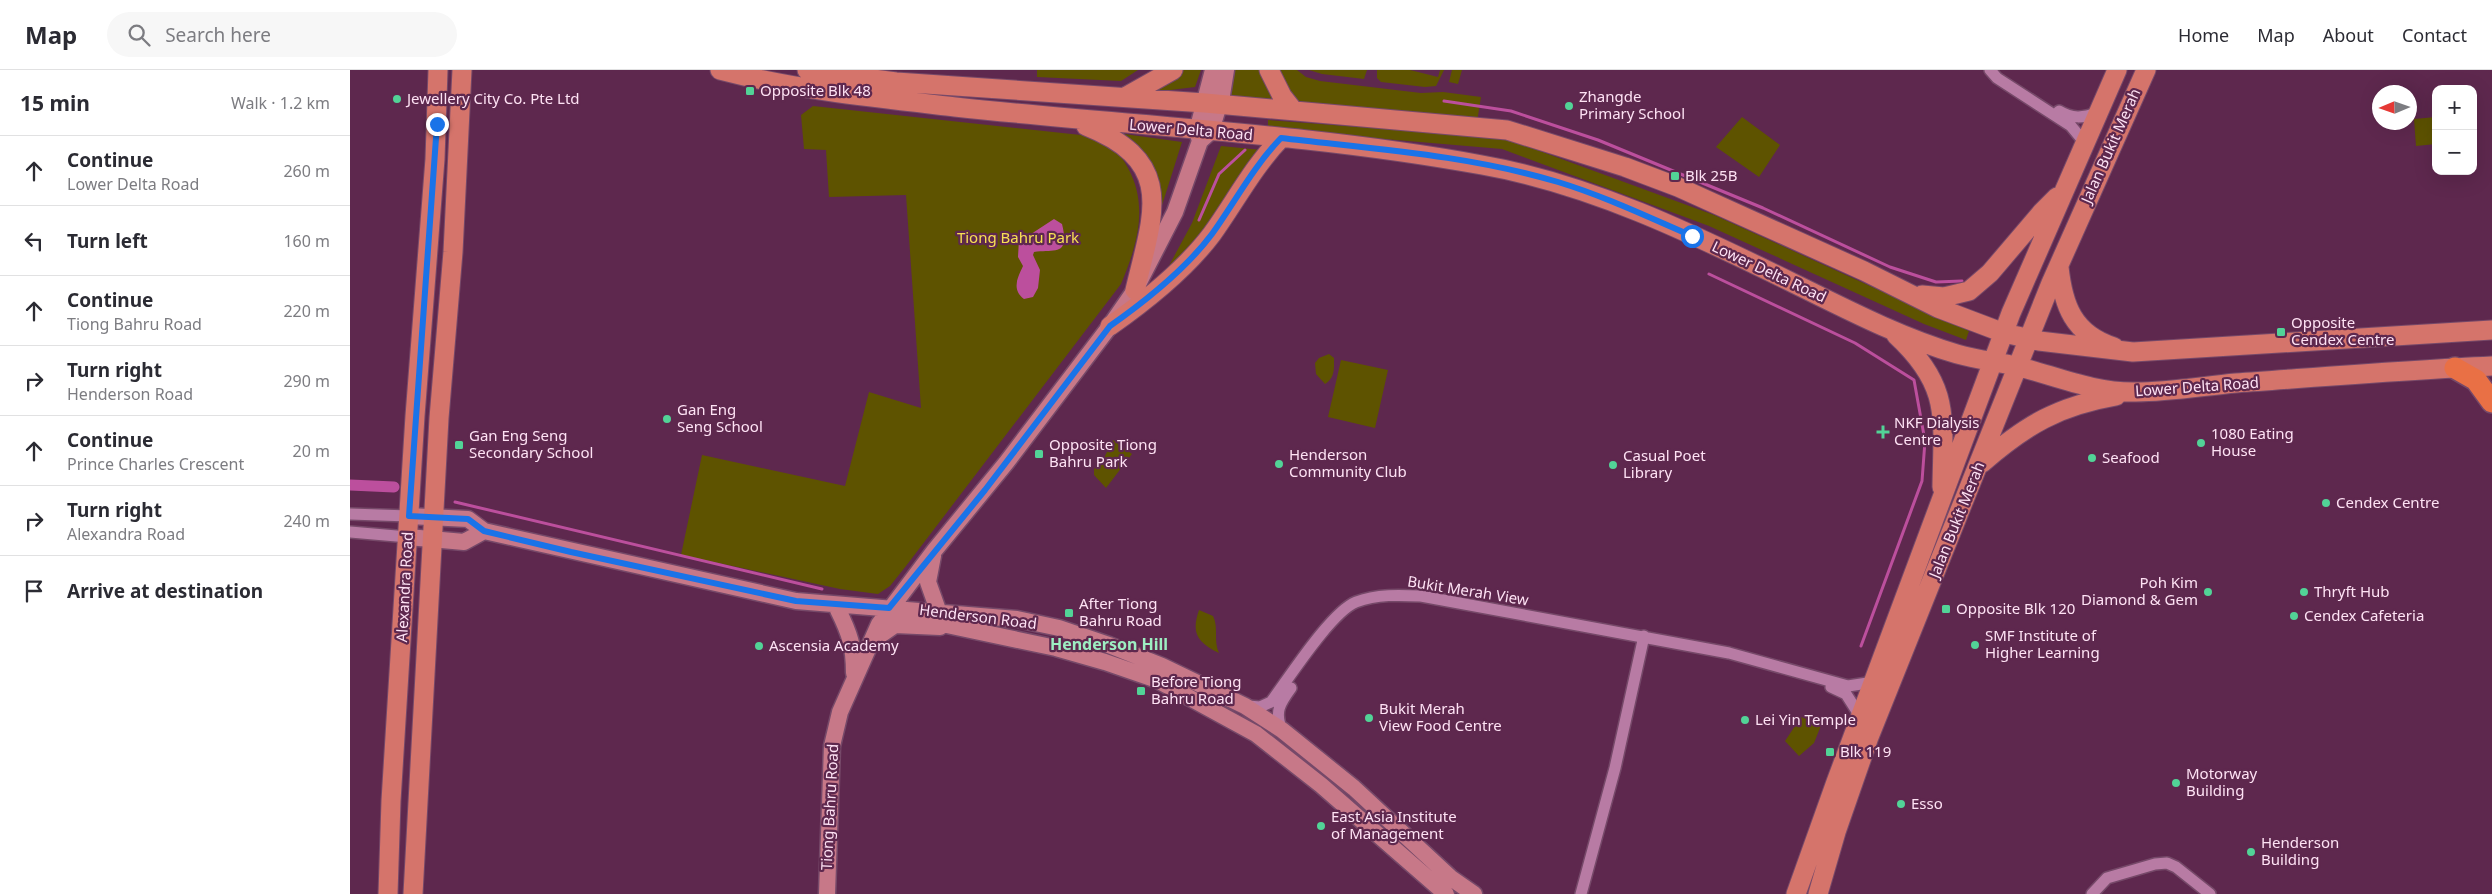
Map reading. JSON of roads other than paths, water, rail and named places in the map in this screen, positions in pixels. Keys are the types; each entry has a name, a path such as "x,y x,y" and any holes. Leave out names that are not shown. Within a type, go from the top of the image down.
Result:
{"highway":[{"path":"2452,368 2476,380 2492,402"}],"main road":[{"name":"Alexandra Road","path":"388,894 391,800 435,158 438,70"},
{"name":"Lower Delta Road","path":"720,70 750,78 888,83 1126,98 1293,110 1507,130 1625,167 1678,187 1908,292 1938,308 2004,333 2028,339 2114,352 2492,330"},
{"name":"Lower Delta Road","path":"808,70 888,83 1070,119 1203,134 1281,138 1382,148 1486,165 1558,182 1619,204 1739,257 1889,329 1957,354 2018,367 2068,382 2134,392 2492,366"},
{"path":"1126,98 1173,70"},
{"name":"Tiong Bahru Road","path":"1212,104 1213,70"},
{"name":"Tiong Bahru Road","path":"827,894 832,746 840,712 886,611 1001,470 1135,290 1174,212 1226,70"},
{"path":"1269,70 1282,96 1293,110"},
{"name":"Jalan Bukit Merah","path":"1796,894 1860,716 1942,495 1962,449 2004,333 2117,70"},
{"name":"Jalan Bukit Merah","path":"1818,894 1852,783 2028,339 2146,70"},
{"name":"Alexandra Road","path":"413,894 439,418 453,252 463,72"},
{"path":"1070,119 1123,144 1145,168 1150,183 1153,204 1135,290"},
{"path":"1110,326 1132,311 1186,264 1211,234 1262,158 1281,138"},
{"path":"1908,292 1944,297 1969,291 1990,273 2042,212 2064,191"},
{"path":"2059,265 2063,300 2076,322 2089,334 2110,346 2133,352"},
{"path":"1889,329 1916,353 1936,385 1941,403 1942,495"},
{"path":"1979,466 2003,445 2054,412 2083,402 2134,392"},
{"name":"Henderson Road","path":"409,516 468,519 484,531 838,610 939,613 1017,619 1059,628 1162,666 1245,706 1282,730 1354,788 1451,878 1474,894"},
{"path":"408,537 464,542 484,531"},
{"path":"934,551 928,582 939,613"},
{"name":"Henderson Road","path":"818,604 886,611 1056,648 1157,680 1256,734 1320,785 1446,894"},
{"path":"838,610 850,635 854,650 854,678"},
{"path":"871,642 895,626 928,625 974,630"}],"street":[{"path":"1990,70 1997,78 2071,126 2085,143"},
{"path":"1997,70 2061,113 2085,117 2097,113"},
{"path":"350,514 409,516"},
{"path":"350,532 408,537"},
{"name":"Bukit Merah View","path":"1245,706 1260,707 1271,702 1316,642 1344,609 1357,602 1374,597 1422,596 1646,640 1771,669 1837,689 1853,701 1860,716"},
{"name":"Bukit Merah View","path":"1282,730 1279,722 1278,707 1306,664 1348,614 1370,604 1396,601 1420,602 1729,653 1839,684 1855,686 1874,682"},
{"path":"1581,894 1615,768 1646,640"},
{"path":"1587,894 1615,788 1646,640"},
{"path":"2092,894 2107,878 2155,864 2167,864 2176,867 2210,894"}],"waterway":[{"path":"1444,101 1511,111 1598,140 1763,208 1890,267 1936,282 1962,281"},
{"path":"1199,220 1219,174 1245,150"},
{"path":"1709,274 1855,343 1914,380 1925,441 1922,481 1861,646"},
{"path":"350,485 394,487"},
{"path":"455,502 822,589"}],"place":[{"name":"Opposite Blk 48","path":"750,91"},
{"name":"Jewellery City Co. Pte Ltd","path":"397,99"},
{"name":"Zhangde Primary School","path":"1569,106"},
{"name":"Blk 25B","path":"1675,176"},
{"name":"Opposite Cendex Centre","path":"2281,332"},
{"name":"Gan Eng Seng School","path":"667,419"},
{"name":"NKF Dialysis Centre","path":"1883,432"},
{"name":"1080 Eating House","path":"2201,443"},
{"name":"Gan Eng Seng Secondary School","path":"459,445"},
{"name":"Opposite Tiong Bahru Park","path":"1039,454"},
{"name":"Seafood","path":"2092,458"},
{"name":"Henderson Community Club","path":"1279,464"},
{"name":"Casual Poet Library","path":"1613,465"},
{"name":"Cendex Centre","path":"2326,503"},
{"name":"Poh Kim Diamond & Gem","path":"2208,592"},
{"name":"Thryft Hub","path":"2304,592"},
{"name":"Opposite Blk 120","path":"1946,609"},
{"name":"After Tiong Bahru Road","path":"1069,613"},
{"name":"Cendex Cafeteria","path":"2294,616"},
{"name":"SMF Institute of Higher Learning","path":"1975,645"},
{"name":"Ascensia Academy","path":"759,646"},
{"name":"Before Tiong Bahru Road","path":"1141,691"},
{"name":"Bukit Merah View Food Centre","path":"1369,718"},
{"name":"Lei Yin Temple","path":"1745,720"},
{"name":"Blk 119","path":"1830,752"},
{"name":"Motorway Building","path":"2176,783"},
{"name":"Esso","path":"1901,804"},
{"name":"East Asia Institute of Management","path":"1321,826"},
{"name":"Henderson Building","path":"2251,852"}],"district":[{"name":"Henderson Hill","path":"1109,644"}],"park label":[{"name":"Tiong Bahru Park","path":"1018,238"}]}
